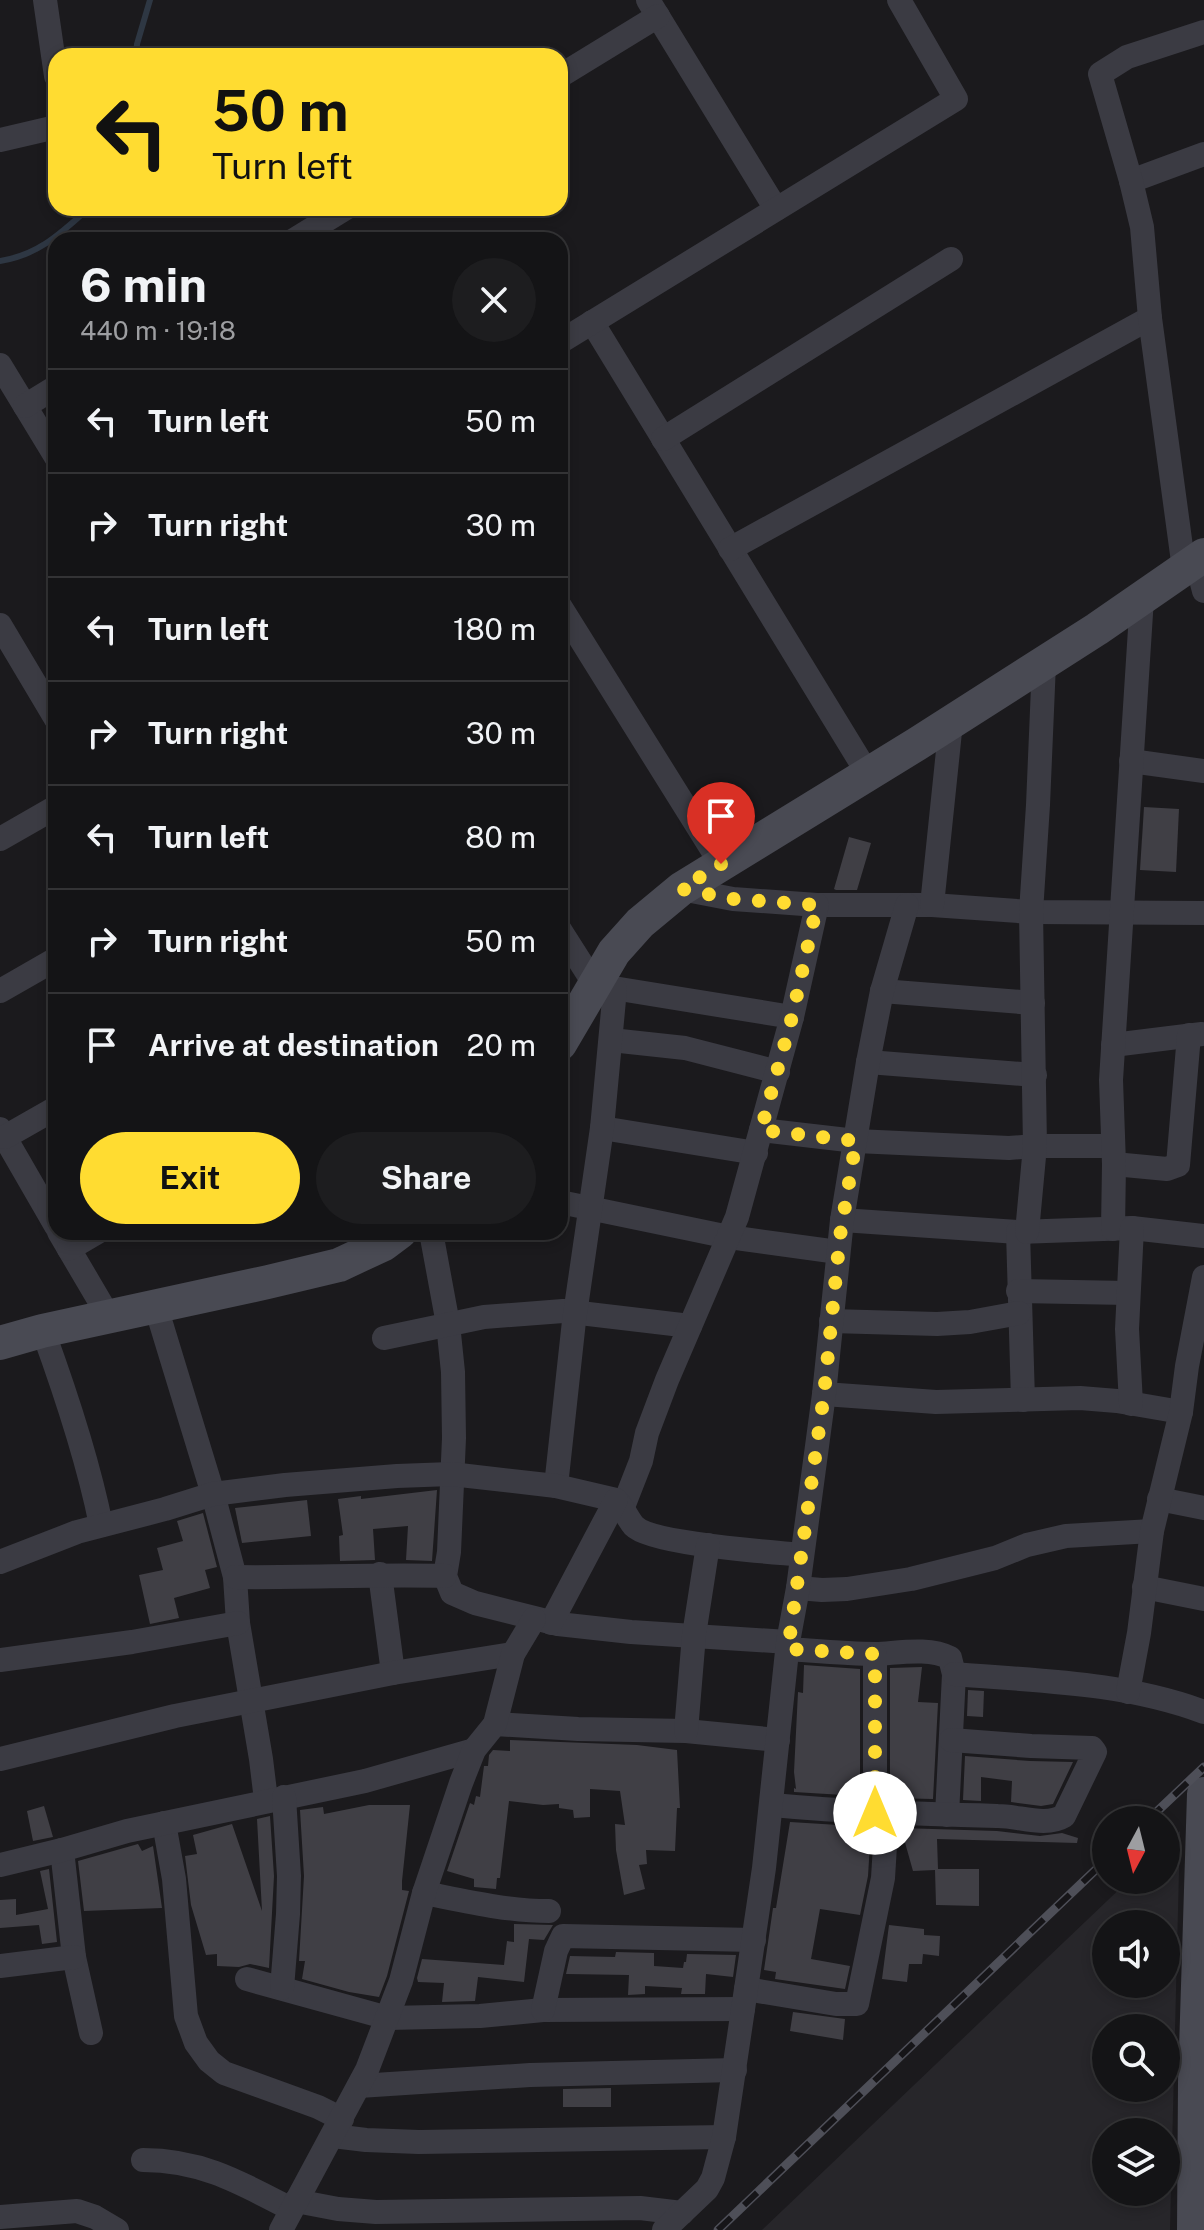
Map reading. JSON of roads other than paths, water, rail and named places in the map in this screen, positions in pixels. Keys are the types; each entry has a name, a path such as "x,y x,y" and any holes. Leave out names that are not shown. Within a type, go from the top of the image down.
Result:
{"main road":[{"path":"568,1034 605,987 614,952 681,889 951,722 1142,598 1197,569"},
{"path":"0,1343 339,1265 389,1240"},
{"path":"1194,2230 1204,1794"}],"street":[{"path":"45,0 52,48"},
{"path":"568,337 956,99 899,0"},
{"path":"568,70 653,8 776,209"},
{"path":"1197,569 1168,466 1142,227 1100,74 1127,57 1203,34"},
{"path":"0,140 48,129"},
{"path":"1131,181 1204,154"},
{"path":"307,232 333,216"},
{"path":"663,439 951,259"},
{"path":"730,549 1150,318"},
{"path":"592,322 868,774"},
{"path":"0,365 48,444"},
{"path":"25,406 48,392"},
{"path":"1131,1404 1128,1293 1113,1155 1111,1080 1142,598"},
{"path":"568,619 721,864"},
{"path":"0,625 48,706"},
{"path":"1023,1400 1019,1302 1022,1232 1035,1146 1031,912 1044,663"},
{"path":"932,905 951,722"},
{"path":"1131,761 1204,771"},
{"path":"0,839 48,812"},
{"path":"681,889 733,899 817,905 932,905 1031,912 1204,913"},
{"path":"289,2213 338,2128 388,2018 424,1893 474,1750 495,1724 513,1654 543,1621 620,1504 641,1461 657,1406 729,1237 778,1072 817,905"},
{"path":"664,2230 698,2199 713,2178 724,2137 772,1805 788,1646 824,1394 842,1220 882,991 907,905"},
{"path":"556,1486 575,1312 602,1128 611,1040 605,987 568,940"},
{"path":"0,991 48,964"},
{"path":"605,987 792,1017"},
{"path":"882,991 1033,1003"},
{"path":"602,1128 759,1142 856,1141 1009,1148 1035,1146 1113,1155 1167,1169 1178,1165 1193,1110 1197,1035 1113,1045"},
{"path":"611,1040 685,1048 778,1072"},
{"path":"868,1062 1035,1075"},
{"path":"48,1112 2,1133 48,1212"},
{"path":"568,1204 729,1237 838,1252"},
{"path":"842,1220 1022,1232 1123,1229 1204,1236"},
{"path":"64,1240 109,1317"},
{"path":"432,1240 448,1324 453,1372 454,1425 449,1552 445,1576 452,1593 475,1603 583,1628 694,1635 875,1654 946,1655 950,1658 954,1674 947,1815"},
{"path":"1128,1692 1152,1531 1181,1412 1204,1277"},
{"path":"831,1321 970,1322 1019,1302 1128,1293"},
{"path":"156,1307 235,1577 238,1623 250,1700 261,1759 275,1798 289,1876 282,1988"},
{"path":"384,1338 484,1317 575,1312 690,1326"},
{"path":"43,1331 63,1387 101,1525"},
{"path":"824,1394 936,1402 1080,1398 1181,1412"},
{"path":"0,1562 77,1532 213,1494 285,1485 451,1474 556,1486 620,1504 641,1531 694,1544 802,1555"},
{"path":"1159,1499 1204,1508"},
{"path":"798,1588 847,1589 911,1579 1066,1536 1152,1531"},
{"path":"686,1731 694,1635 708,1545"},
{"path":"380,1574 393,1673"},
{"path":"235,1577 445,1576"},
{"path":"1144,1587 1204,1599"},
{"path":"0,1660 132,1642 238,1623"},
{"path":"0,1759 250,1700 513,1654"},
{"path":"247,1979 388,2018 480,2016 745,1999 857,2004 883,1878 875,1654"},
{"path":"954,1674 1085,1683 1204,1712"},
{"path":"495,1724 686,1731 778,1740"},
{"path":"772,1805 1057,1820 1064,1816 1095,1752 1092,1748 951,1740"},
{"path":"0,1865 127,1831 365,1781 474,1750"},
{"path":"164,1823 177,1905 186,2016 196,2043 209,2061 224,2073 318,2107 338,2128 366,2140 419,2142 724,2137"},
{"path":"62,1850 74,1957 91,2033"},
{"path":"424,1893 493,1907 549,1911"},
{"path":"543,2010 556,1951 563,1936 754,1940"},
{"path":"0,1966 74,1957"},
{"path":"359,2086 530,2075 735,2070"},
{"path":"143,2160 183,2162 202,2168 237,2182 289,2213 338,2209 376,2212 640,2208 682,2213"},
{"path":"0,2217 77,2211 117,2230"}],"waterway":[{"path":"137,48 150,0"},
{"path":"61,232 80,216"},
{"path":"0,261 26,254 48,241"}],"railway":[{"path":"1163,1806 1204,1767"},
{"path":"718,2230 1092,1873"}]}
